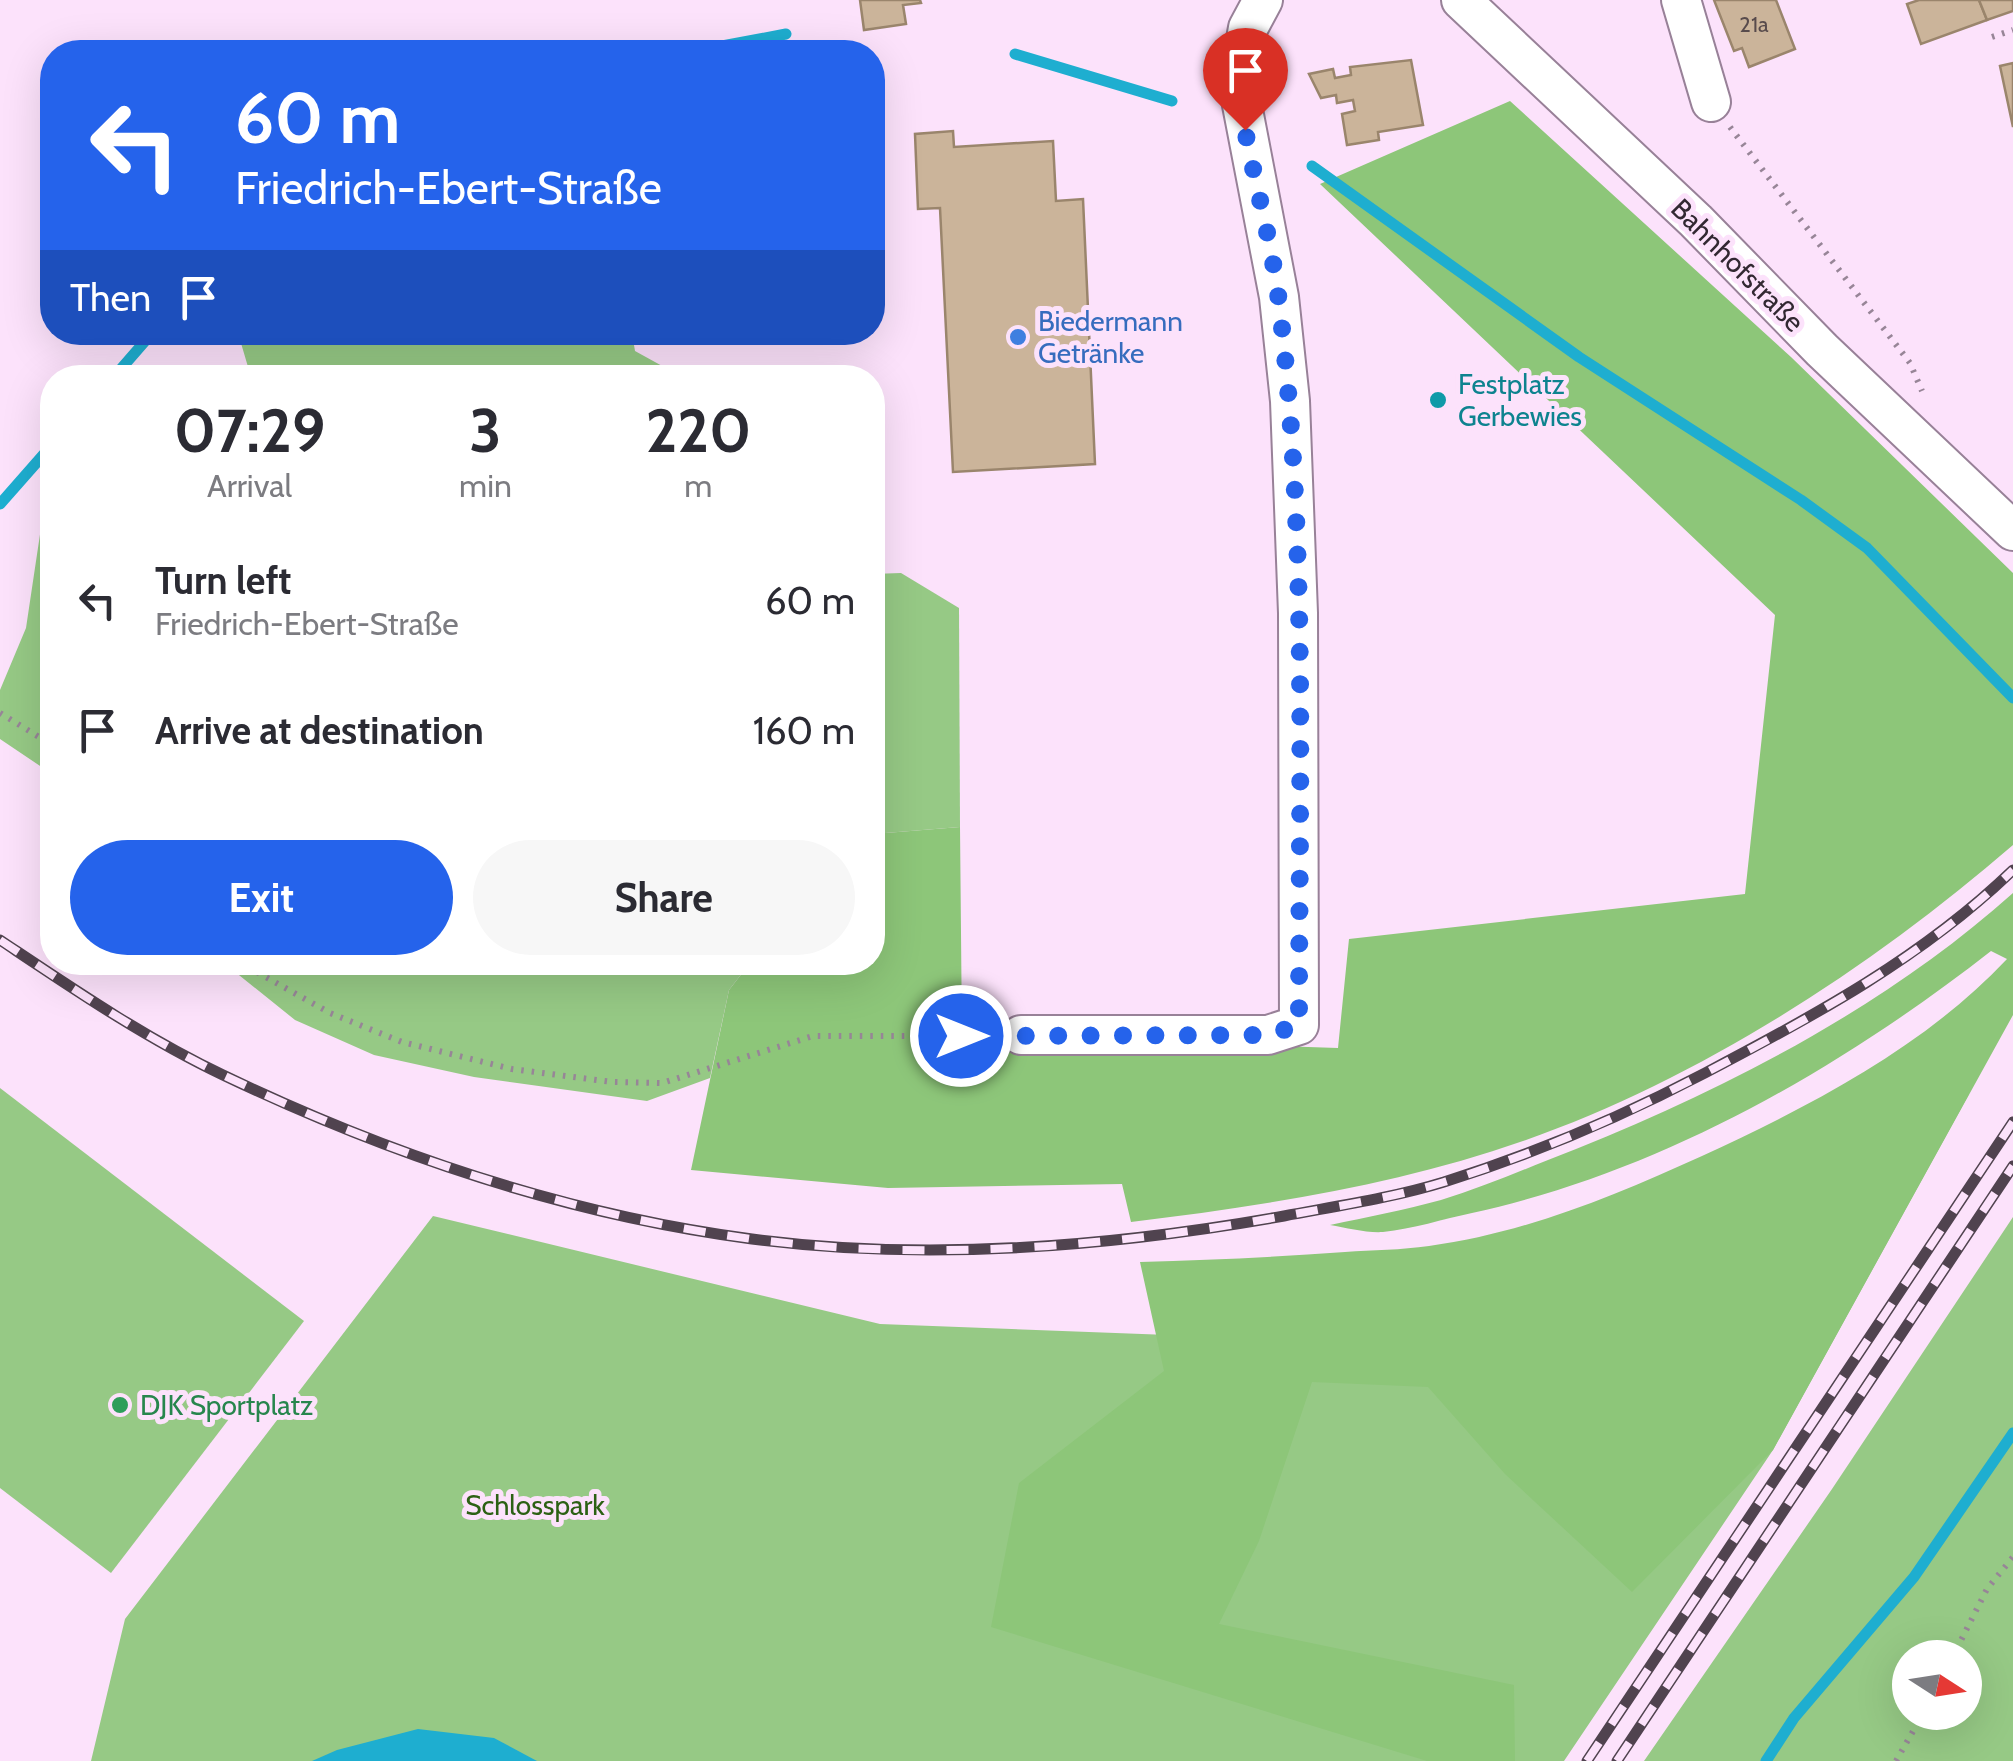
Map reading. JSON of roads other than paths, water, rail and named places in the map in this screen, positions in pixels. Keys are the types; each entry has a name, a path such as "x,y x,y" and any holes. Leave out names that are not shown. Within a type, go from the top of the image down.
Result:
{"street":[{"path":"1020,1036 1268,1035 1299,1025 1298,613 1290,401 1279,296 1238,84 1248,28 1263,0"},
{"name":"Bahnhofstraße","path":"1461,0 1696,220 1822,350 2013,531"},
{"path":"1681,0 1711,102"}],"water":[{"path":"418,1729 494,1738 537,1761 312,1761 337,1750"}],"waterway":[{"path":"754,40 786,34"},
{"path":"1015,54 1172,101"},
{"path":"1312,166 1579,357 1801,500 1867,548 2013,698"},
{"path":"124,365 142,345"},
{"path":"0,504 40,459"},
{"path":"1766,1761 1794,1718 1914,1577 2013,1433"}],"railway":[{"path":"53,975 194,1061 286,1104 416,1156 548,1198 752,1239 885,1249 1019,1248 1152,1236 1364,1201 1444,1182 1544,1147 1673,1089 1827,1007 1942,930 2013,870"},
{"path":"0,940 40,966"},
{"path":"1587,1761 2013,1122"},
{"path":"1617,1761 2013,1166"}],"place":[{"name":"Biedermann Getränke","path":"1018,337"},
{"name":"Festplatz Gerbewies","path":"1438,400"},
{"name":"DJK Sportplatz","path":"120,1405"}],"park label":[{"name":"Schlosspark","path":"535,1505"}]}
